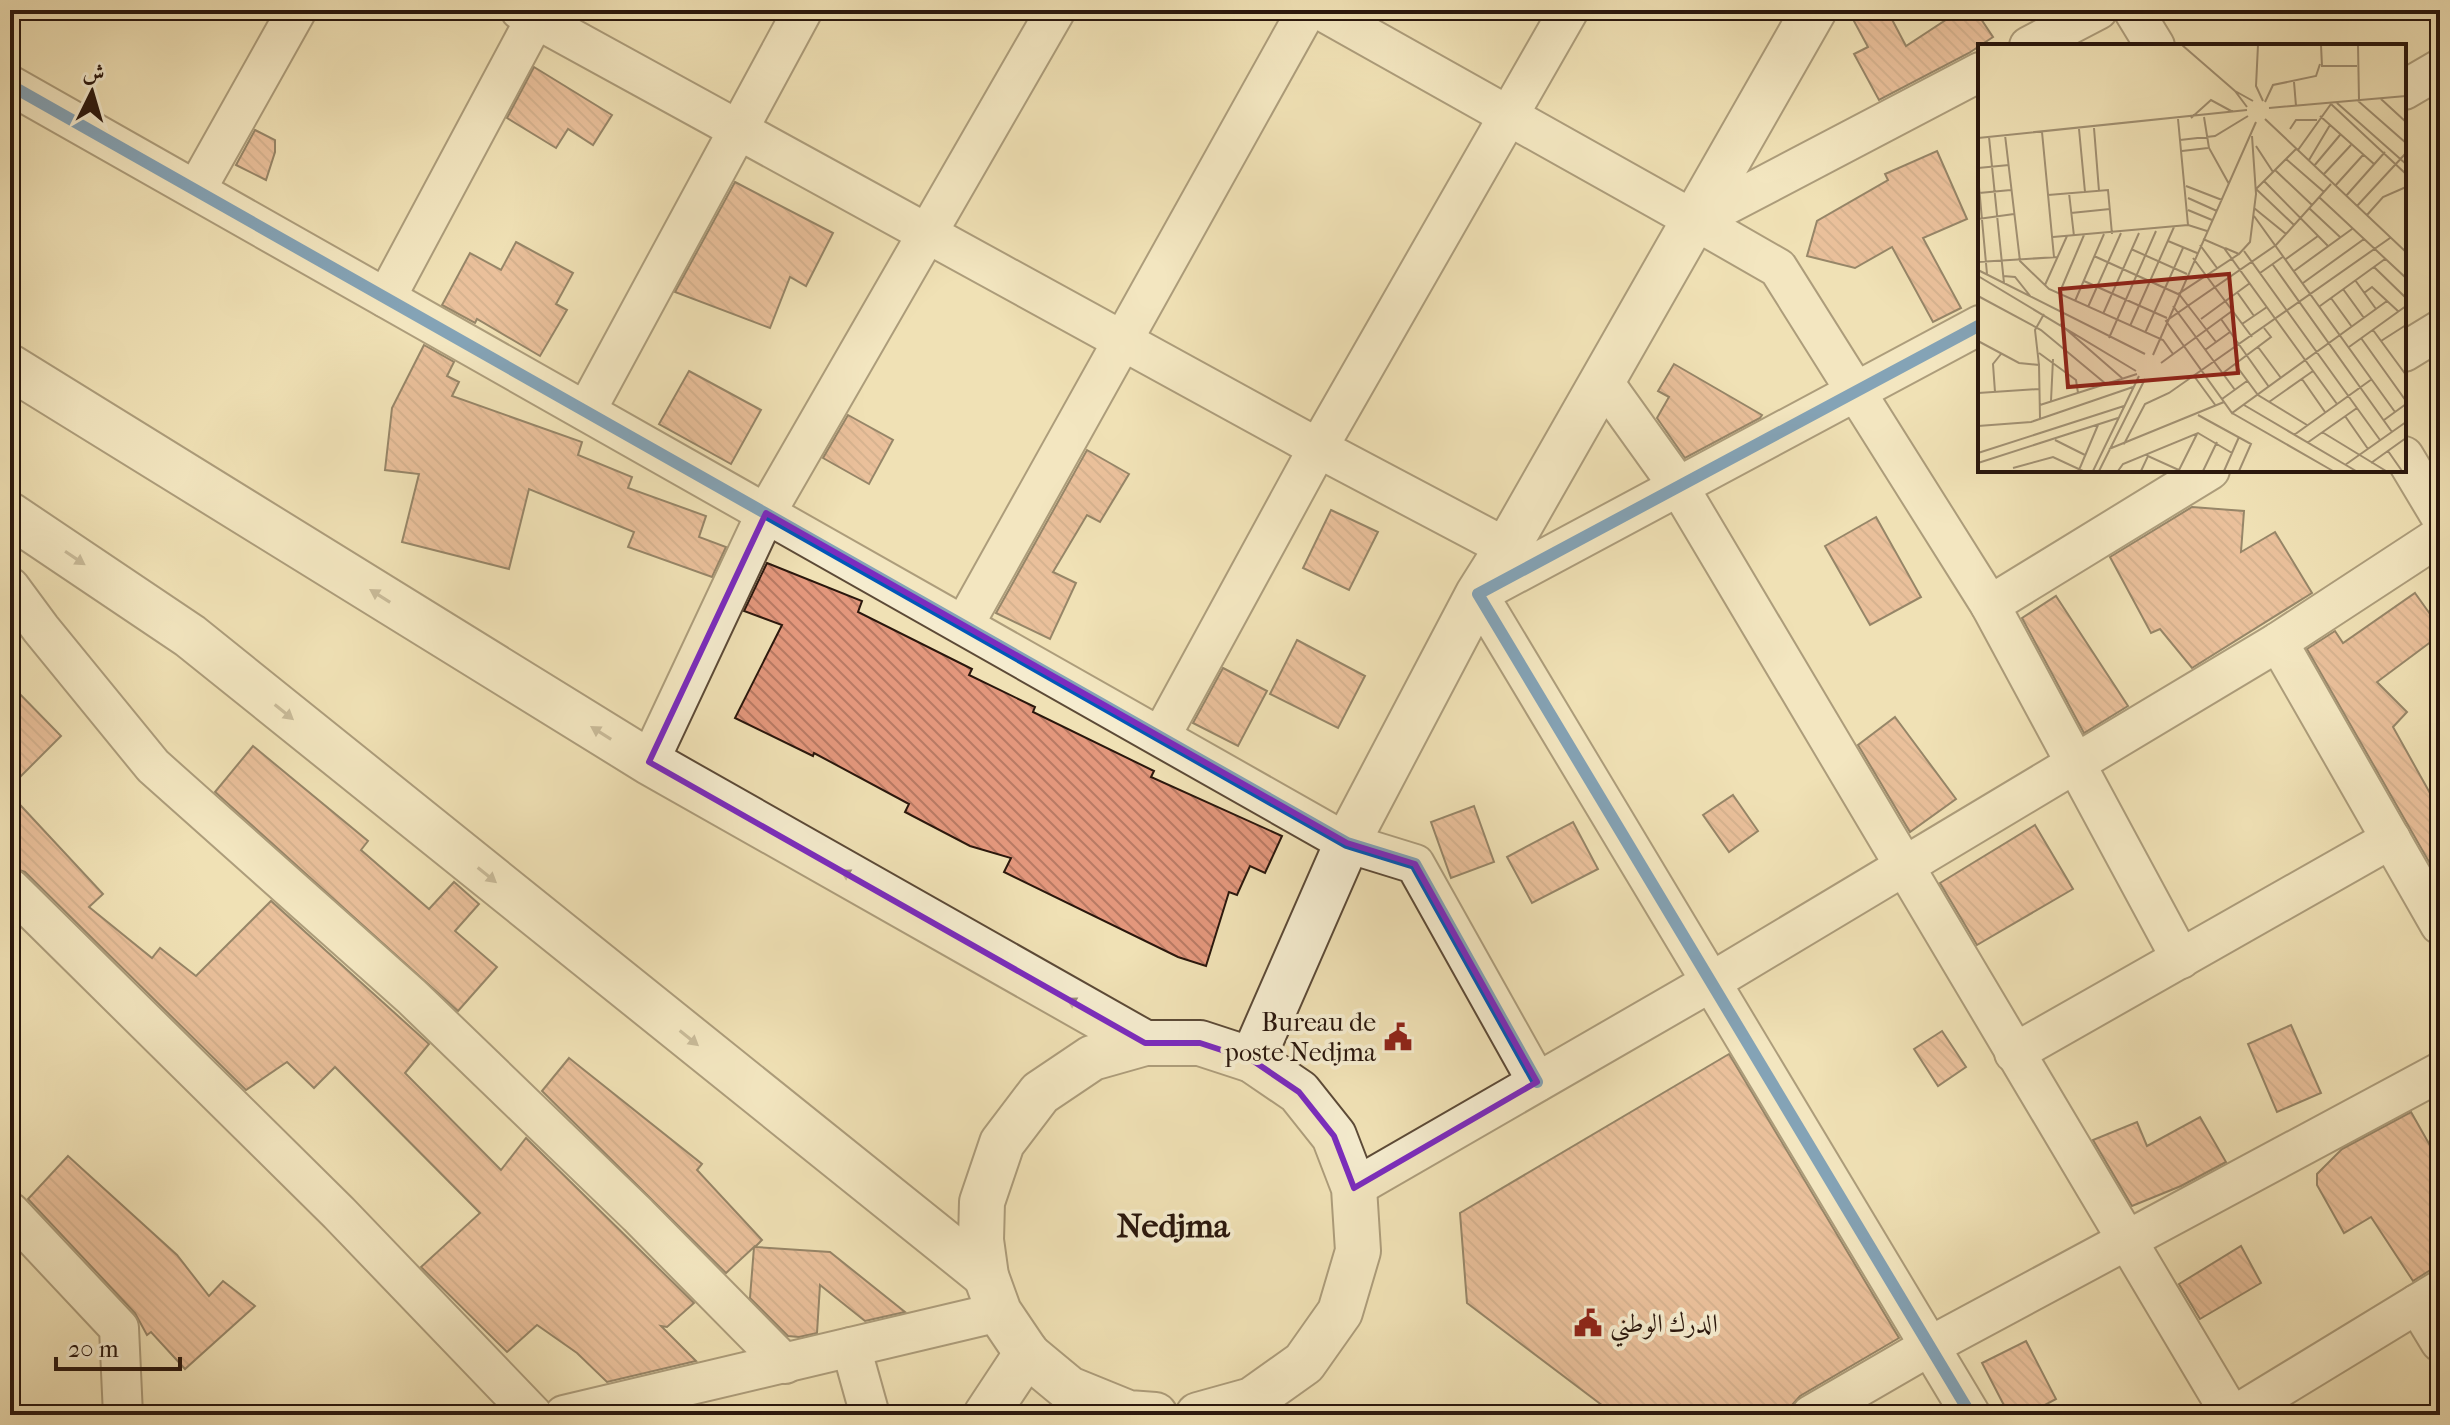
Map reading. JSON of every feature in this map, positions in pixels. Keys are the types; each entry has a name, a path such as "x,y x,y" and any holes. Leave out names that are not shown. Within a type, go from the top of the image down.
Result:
{"street":[{"path":"196,190 297,10"},
{"path":"586,411 803,10"},
{"path":"649,762 766,513 1056,10"},
{"path":"964,625 1307,10"},
{"path":"1320,10 1778,268 1990,605 2181,959"},
{"path":"1161,736 1318,448 1569,10"},
{"path":"1252,1060 1347,843 1478,594 1696,221 1814,10"},
{"path":"2033,44 2098,10"},
{"path":"2133,10 2154,44"},
{"path":"386,298 532,13 737,131 1507,548"},
{"path":"2406,89 2440,69"},
{"path":"1696,221 1978,73"},
{"path":"10,85 1347,843 1415,864 1537,1082"},
{"path":"1478,594 1978,326"},
{"path":"2406,351 2440,330"},
{"path":"10,367 649,762 1145,1043"},
{"path":"1603,381 1679,487 2014,1053 2233,1415 2428,1297 2440,1342"},
{"path":"2406,459 2440,516"},
{"path":"1990,605 2207,472"},
{"path":"10,515 190,636 993,1294"},
{"path":"1354,1188 1711,982 2278,642 2440,536"},
{"path":"10,587 153,766 411,996 638,1215 785,1364"},
{"path":"1478,594 1971,1415"},
{"path":"2278,642 2440,925"},
{"path":"2014,1053 2391,839"},
{"path":"10,888 339,1213 533,1415"},
{"path":"1155,1415 1100,1410 1069,1389 1027,1353 993,1294 981,1240 982,1202 1002,1143 1040,1093 1092,1058 1145,1043 1200,1043 1252,1060 1299,1092 1334,1136 1354,1188 1358,1251 1340,1312 1304,1363 1252,1400 1198,1415"},
{"path":"1815,1414 1930,1346 2440,1072"},
{"path":"10,1212 119,1328 123,1415"},
{"path":"564,1415 851,1347 993,1294"},
{"path":"851,1347 870,1415"},
{"path":"986,1415 1027,1353"}],"highlighted area":[{"path":"766,513 1347,843 1415,864 1537,1082 1354,1188 1334,1136 1299,1092 1252,1060 1200,1043 1145,1043 649,762"}],"building":[{"path":"1848,10 1887,10 1906,46 1961,10 1975,10 1993,37 1879,100 1854,54 1868,47"},
{"path":"534,67 612,115 593,145 568,129 556,148 507,118"},
{"path":"255,130 275,140 275,152 266,180 236,165"},
{"path":"1937,151 1967,219 1923,238 1961,308 1933,322 1892,247 1855,268 1807,256 1817,221 1888,180 1885,174"},
{"path":"735,182 833,233 806,286 790,277 770,328 675,292"},
{"path":"516,242 573,273 556,304 567,310 540,356 477,319 475,323 442,305 470,253 501,270"},
{"path":"424,345 454,362 447,376 459,382 452,396 582,442 578,455 632,477 628,488 706,516 699,537 726,547 712,577 628,547 634,532 529,489 509,569 402,542 419,474 385,470 392,408"},
{"path":"1674,364 1762,415 1685,458 1657,418 1669,397 1658,391"},
{"path":"689,371 761,410 731,464 659,424"},
{"path":"848,415 893,440 869,484 823,458"},
{"path":"1087,450 1129,474 1100,522 1087,515 1053,572 1076,583 1050,639 996,613"},
{"path":"2192,507 2244,511 2241,552 2275,532 2312,593 2192,668 2160,629 2151,633 2110,557"},
{"path":"1331,510 1378,532 1349,590 1303,568"},
{"path":"1876,517 1921,597 1870,625 1825,546"},
{"path":"767,563 862,601 858,612 972,669 969,675 1035,707 1033,712 1154,771 1151,777 1282,836 1265,873 1250,866 1237,895 1229,892 1206,966 1178,957 1004,872 1011,858 970,846 905,812 909,804 814,753 813,756 735,718 782,625 744,611"},
{"path":"2415,593 2440,628 2440,635 2377,682 2407,712 2393,727 2440,811 2440,881 2307,649 2335,631 2343,643"},
{"path":"2056,596 2128,706 2084,733 2022,618"},
{"path":"1297,640 1365,676 1338,728 1270,694"},
{"path":"1223,668 1267,691 1238,746 1193,723"},
{"path":"10,684 61,736 10,787"},
{"path":"1895,717 1956,799 1910,832 1858,745"},
{"path":"253,746 368,841 361,850 429,909 454,882 479,904 455,931 497,967 458,1011 215,792"},
{"path":"10,794 103,894 89,907 152,958 160,948 196,976 271,901 429,1044 405,1073 501,1170 526,1138 694,1303 667,1327 661,1326 696,1361 607,1382 577,1353 537,1325 507,1352 421,1267 480,1213 335,1067 314,1088 287,1062 246,1090 25,872 10,867"},
{"path":"1733,795 1758,831 1729,852 1703,815"},
{"path":"1474,806 1494,862 1451,878 1431,822"},
{"path":"1573,822 1598,869 1532,903 1507,857"},
{"path":"2035,825 2073,889 1977,945 1940,883"},
{"path":"2291,1025 2321,1093 2277,1112 2248,1044"},
{"path":"1942,1031 1966,1067 1938,1086 1914,1049"},
{"path":"1729,1054 1899,1338 1800,1396 1792,1405 1789,1415 1615,1415 1467,1303 1460,1213"},
{"path":"569,1058 702,1164 697,1170 762,1240 755,1247 830,1252 905,1312 865,1321 820,1285 817,1333 788,1336 750,1298 754,1247 726,1273 542,1091"},
{"path":"2411,1112 2440,1163 2440,1268 2413,1281 2371,1217 2344,1233 2317,1185 2317,1174 2342,1149"},
{"path":"2200,1117 2226,1162 2181,1186 2132,1206 2093,1140 2137,1122 2147,1146"},
{"path":"68,1156 177,1255 209,1296 223,1281 255,1306 185,1369 151,1332 147,1335 135,1313 28,1199"},
{"path":"2241,1246 2261,1283 2200,1319 2179,1284"},
{"path":"2026,1341 2056,1399 2026,1415 2009,1415 1982,1363"}],"cycle path":[{"path":"10,85 1347,843 1415,864 1537,1082"},
{"path":"1971,1415 1478,594 1978,326"}],"place":[{"name":"Bureau de poste Nedjma","path":"1398,1037"},
{"name":"الدرك الوطني","path":"1588,1323"}],"district":[{"name":"Nedjma","path":"1173,1226"}]}
